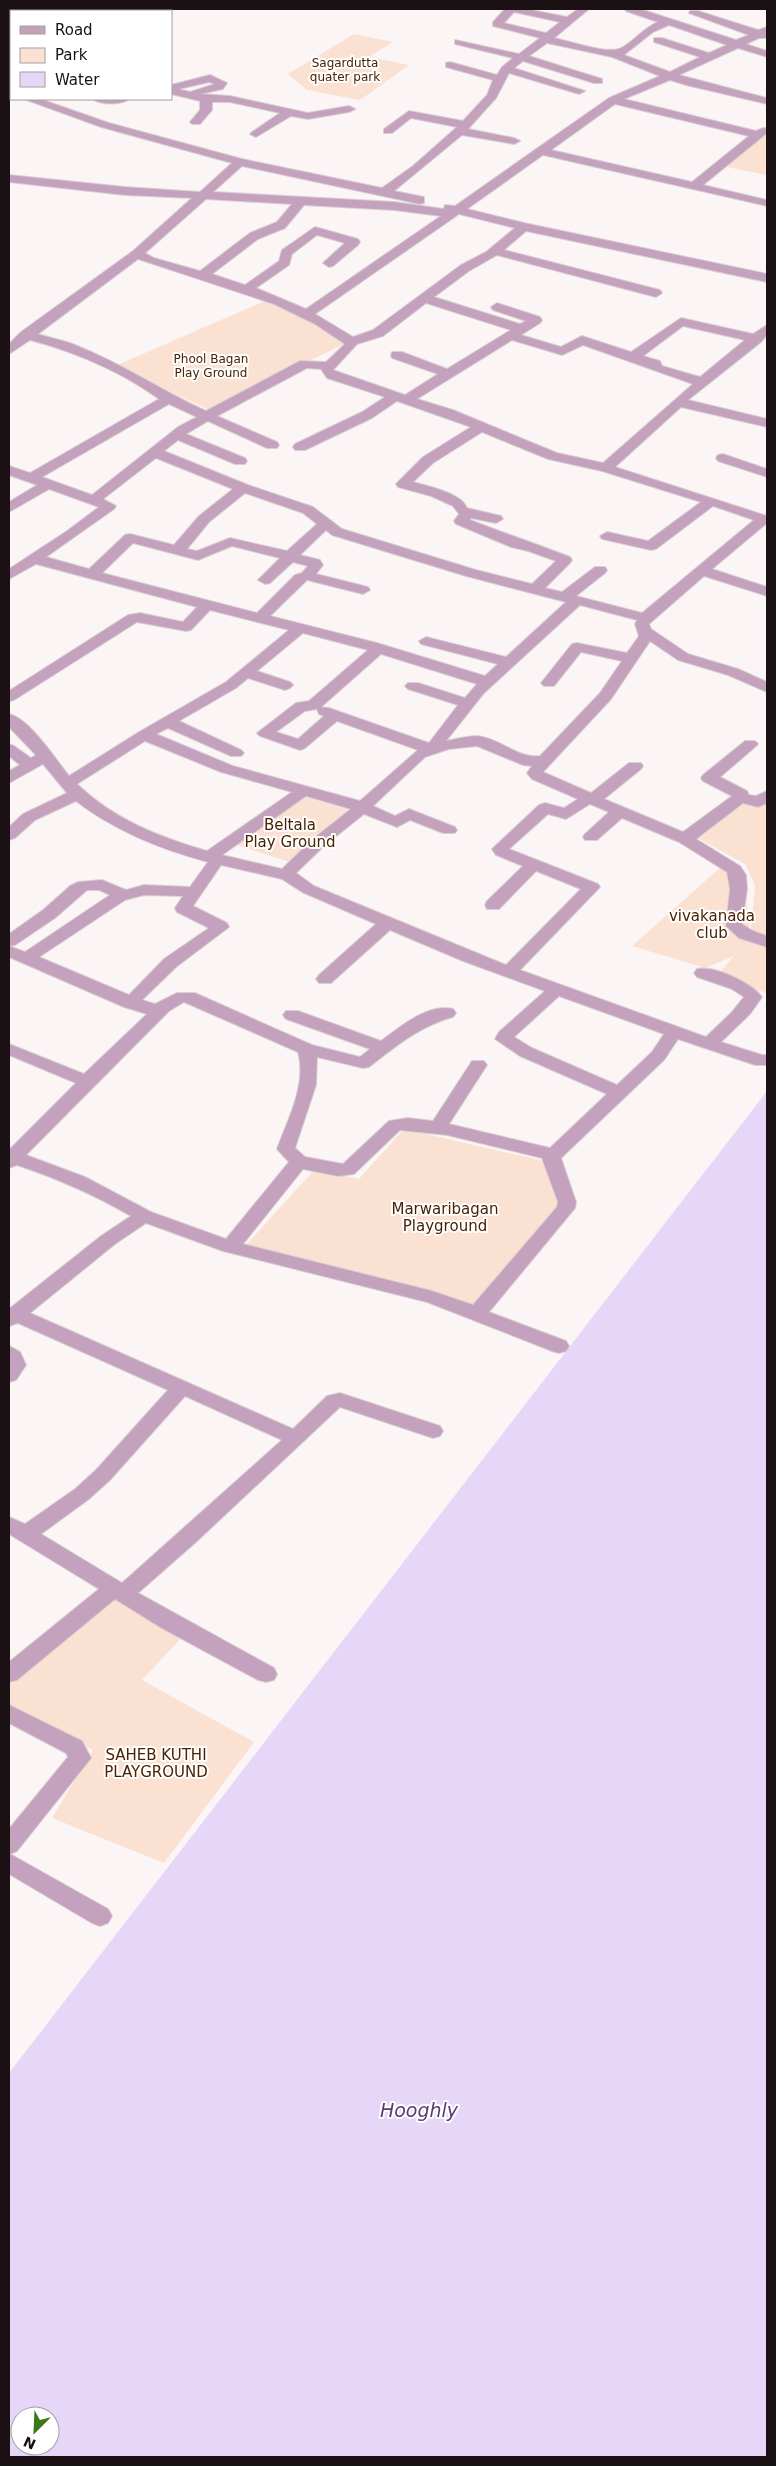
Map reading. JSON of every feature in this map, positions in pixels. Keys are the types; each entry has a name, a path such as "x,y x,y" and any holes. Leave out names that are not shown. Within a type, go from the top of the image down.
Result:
{"street":[{"path":"576,15 512,9 496,24 615,55 706,87 748,95 767,101"},
{"path":"547,9 576,15"},
{"path":"630,9 767,54"},
{"path":"615,55 627,49 649,30 698,11 764,34"},
{"path":"386,191 417,168 463,128 492,96 503,74 520,57 548,38 576,15"},
{"path":"306,314 613,100 736,44 764,34"},
{"path":"658,40 709,57"},
{"path":"459,42 520,57 598,81"},
{"path":"450,65 503,74 579,91"},
{"path":"172,89 210,78 221,83 215,88 186,94"},
{"path":"172,89 206,99 231,99 313,117 349,109"},
{"path":"748,95 761,89"},
{"path":"196,122 206,110 206,99"},
{"path":"33,100 105,125 240,162 386,191 454,212 767,278"},
{"path":"613,100 758,135"},
{"path":"256,134 289,112"},
{"path":"388,131 409,114 514,141"},
{"path":"694,186 767,127"},
{"path":"542,151 767,203"},
{"path":"9,350 26,335 137,254 240,162"},
{"path":"9,178 125,191 202,197 394,206 454,212"},
{"path":"203,275 254,236 280,224 300,202"},
{"path":"351,342 378,332 465,268 495,251 524,227"},
{"path":"247,289 285,262 286,252 315,231 354,242 330,263"},
{"path":"495,251 656,293"},
{"path":"137,254 150,261 247,289 306,314 351,342"},
{"path":"424,298 562,351 581,340 655,364 656,368 701,382"},
{"path":"300,447 449,374 517,333 535,319 497,307"},
{"path":"633,357 681,322 763,335"},
{"path":"26,335 70,347 150,386 168,399 209,415 272,445"},
{"path":"606,468 701,382 763,335"},
{"path":"351,342 350,349 329,366 327,371 329,373 401,397 553,456 606,468 764,516"},
{"path":"397,354 449,374"},
{"path":"94,500 177,435 209,415 305,364 329,366"},
{"path":"32,477 168,399"},
{"path":"678,402 767,423"},
{"path":"480,427 428,460 424,466 403,483 442,495 459,504 460,509 468,514 496,519"},
{"path":"177,435 240,461"},
{"path":"154,452 243,488 308,510 336,532 471,573 570,600 646,625 683,657 733,672 767,688"},
{"path":"722,458 767,473"},
{"path":"9,470 109,506 35,559 9,575"},
{"path":"9,508 48,484"},
{"path":"177,551 204,519 243,488"},
{"path":"607,536 652,546 711,501"},
{"path":"468,514 460,521 516,544 535,548 565,560 534,590"},
{"path":"764,516 702,570 646,625 646,636 606,696 543,762 535,773 538,776 686,838 737,872 739,877 733,915 734,926 745,934 767,942"},
{"path":"265,580 326,523"},
{"path":"92,574 129,538 202,556 234,542 316,564 306,576 300,578 260,618"},
{"path":"35,559 379,648 487,682"},
{"path":"433,749 440,737 487,682 600,570"},
{"path":"702,570 767,592"},
{"path":"306,576 362,590"},
{"path":"9,697 133,618 140,617 186,627 207,605"},
{"path":"12,826 72,789 144,735 231,685 300,628"},
{"path":"426,641 508,662"},
{"path":"549,683 577,646 630,658"},
{"path":"311,707 379,648"},
{"path":"246,673 285,685"},
{"path":"413,686 469,704"},
{"path":"335,715 299,746 265,734 301,706 311,707 335,715 433,749"},
{"path":"9,719 46,756 72,789 112,817 162,842 213,859 286,874 308,889 508,972 709,1044 761,1061 767,1060"},
{"path":"168,722 236,753"},
{"path":"144,735 227,769 302,792 364,808 393,821 397,822 409,814 449,830"},
{"path":"286,874 319,842 364,808 413,759 433,749 481,742 530,762 543,762"},
{"path":"742,798 737,790 709,778 750,744"},
{"path":"9,749 30,765"},
{"path":"9,778 46,756"},
{"path":"508,972 592,888 589,884 502,852 501,848 545,808 566,814 635,766"},
{"path":"130,1003 170,963 221,927 184,909 213,859 302,792"},
{"path":"686,838 711,818 742,798 758,802 767,796"},
{"path":"591,837 620,811"},
{"path":"493,904 534,864"},
{"path":"9,941 49,914 81,886 102,885 121,894"},
{"path":"27,958 121,894 144,890 194,892"},
{"path":"325,979 387,923"},
{"path":"9,951 130,1003 148,1009 160,1010"},
{"path":"703,973 738,986 750,992 753,997 735,1021 717,1034 709,1044"},
{"path":"557,989 504,1039 526,1052 619,1093"},
{"path":"10,1159 160,1010 181,997 189,997 306,1049 363,1063 412,1026 428,1018 447,1013"},
{"path":"292,1015 384,1048"},
{"path":"306,1049 311,1065 303,1099 286,1149 299,1162 338,1170 348,1170 395,1125 405,1123 550,1154 557,1152 658,1056 674,1032"},
{"path":"9,1049 87,1081"},
{"path":"437,1129 478,1065"},
{"path":"477,1313 566,1208 567,1202 550,1154"},
{"path":"10,1159 47,1168 115,1197 144,1216 230,1247 384,1284 477,1313 559,1346"},
{"path":"230,1247 299,1162"},
{"path":"144,1216 108,1240 12,1317 181,1388 186,1388 296,1438"},
{"path":"9,1353 16,1365 9,1375"},
{"path":"17,1529 82,1494 103,1475 181,1388"},
{"path":"9,1674 190,1537 334,1402 340,1400 433,1431"},
{"path":"17,1529 119,1591 266,1674"},
{"path":"9,1713 74,1747 80,1758 9,1848 100,1916"}],"green space":[{"name":"Sagardutta quater park","path":"354,34 393,42 369,57 409,65 360,100 307,90 288,74"},
{"path":"767,125 767,175 717,165"},
{"name":"Phool Bagan Play Ground","path":"267,300 348,342 210,410 115,366"},
{"name":"Beltala Play Ground","path":"301,796 354,811 289,862 237,845"},
{"path":"746,801 759,806 767,801 767,935 751,929 755,885 745,864 696,837"},
{"name":"vivakanada club","path":"723,865 745,890 751,940 767,945 767,993 716,977 734,956 705,968 632,946"},
{"name":"Marwaribagan Playground","path":"404,1129 544,1161 559,1207 473,1305 246,1245 315,1169 359,1179"},
{"name":"SAHEB KUTHI PLAYGROUND","path":"113,1591 184,1635 142,1680 254,1742 164,1863 52,1818 93,1750 9,1709 9,1676"}],"water":[{"name":"Hooghly","path":"767,1091 767,2457 9,2457 9,2073"}]}
